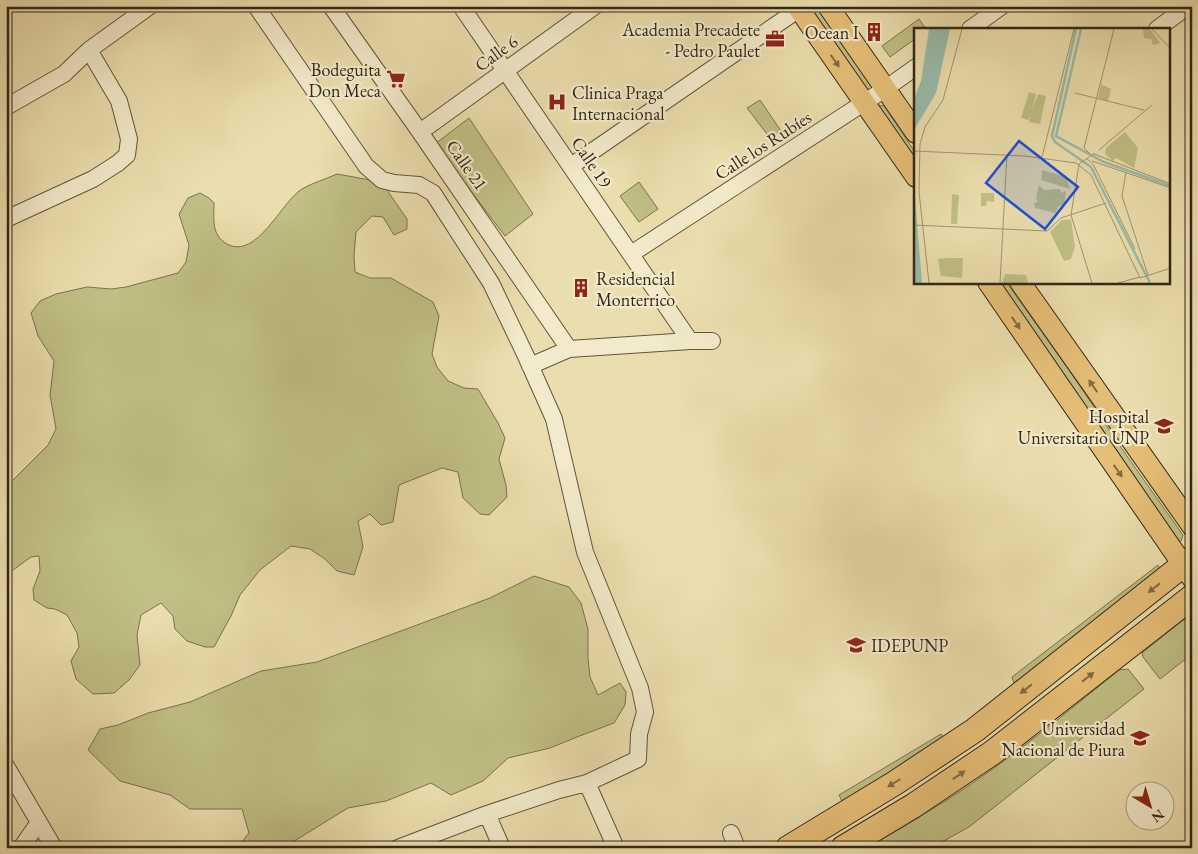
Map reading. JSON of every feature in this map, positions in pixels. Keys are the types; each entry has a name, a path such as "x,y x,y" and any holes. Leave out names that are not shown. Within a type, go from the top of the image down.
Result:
{"highway":[{"path":"788,848 895,783 974,730 1189,567"},
{"path":"843,848 913,806 992,753 1192,597"}],"main road":[{"path":"828,6 914,129"},
{"path":"798,8 914,174"},
{"path":"989,284 1189,567"},
{"path":"1021,284 1192,526"}],"street":[{"path":"6,107 64,74 89,50 150,6"},
{"path":"256,6 372,173 382,180 419,185 432,193 491,283 554,420 585,552 640,688 644,712 639,734 638,759 587,782 487,814 398,848"},
{"name":"Calle 21","path":"331,6 569,348"},
{"name":"Calle 19","path":"461,6 690,340"},
{"name":"Calle 6","path":"420,132 595,6"},
{"path":"971,28 1002,6"},
{"path":"1158,28 1188,6"},
{"path":"571,166 798,8"},
{"path":"6,219 93,179 127,155 129,139 119,100 89,50"},
{"name":"Calle los Rubíes","path":"631,254 914,69"},
{"path":"530,366 569,348 690,340 712,341"},
{"path":"6,766 54,848"},
{"path":"587,782 616,848"},
{"path":"487,814 502,848"},
{"path":"22,848 39,822"}],"shaded area":[{"path":"805,6 818,6 874,88 865,93"},
{"path":"919,19 925,28 914,28 914,40 890,57 882,46"},
{"path":"760,100 781,131 770,138 747,108"},
{"path":"878,105 884,106 914,151 914,168"},
{"path":"469,118 533,214 505,236 435,144"},
{"path":"337,174 376,181 387,190 407,219 407,229 394,235 383,217 372,216 356,232 355,272 370,278 391,278 433,302 439,316 432,354 437,367 448,381 464,388 478,389 498,423 505,438 499,459 507,497 489,515 480,514 463,498 458,472 442,468 399,485 393,522 381,525 370,514 358,521 363,547 354,575 337,571 325,559 310,549 291,546 260,570 240,595 214,647 205,647 187,641 175,629 173,616 161,603 141,615 137,635 140,665 129,680 114,693 93,694 76,679 71,661 79,647 77,633 67,615 55,609 47,608 34,600 33,589 40,571 39,556 31,557 6,575 6,487 48,445 56,429 50,395 54,361 38,336 31,313 40,301 56,294 87,287 111,289 126,287 178,273 186,262 189,245 179,214 188,198 200,193 209,198 214,203 214,226 218,236 227,244 238,247 248,244 258,237 302,189"},
{"path":"639,182 658,209 639,222 620,196"},
{"path":"994,284 1008,284 1069,370 1183,535 1181,541 1175,542"},
{"path":"1158,565 1160,570 1014,683 1012,677"},
{"path":"534,576 569,587 581,603 588,629 590,677 598,695 620,683 626,692 625,705 614,723 550,748 508,758 483,781 451,795 431,783 386,801 348,808 283,848 237,848 249,833 242,809 190,809 170,795 120,781 88,750 100,729 118,725 148,713 190,702 261,671 317,662 490,598"},
{"path":"1192,613 1192,654 1160,679 1142,653"},
{"path":"1128,669 1144,689 969,827 931,848 866,848 972,783 1037,736 1119,670"},
{"path":"941,734 944,739 842,801 839,795"}],"place":[{"name":"Ocean I","path":"874,32"},
{"name":"Academia Precadete - Pedro Paulet","path":"775,39"},
{"name":"Bodeguita Don Meca","path":"396,79"},
{"name":"Clinica Praga Internacional","path":"557,102"},
{"name":"Residencial Monterrico","path":"581,288"},
{"name":"Hospital Universitario UNP","path":"1164,426"},
{"name":"IDEPUNP","path":"856,645"},
{"name":"Universidad Nacional de Piura","path":"1140,738"}]}
